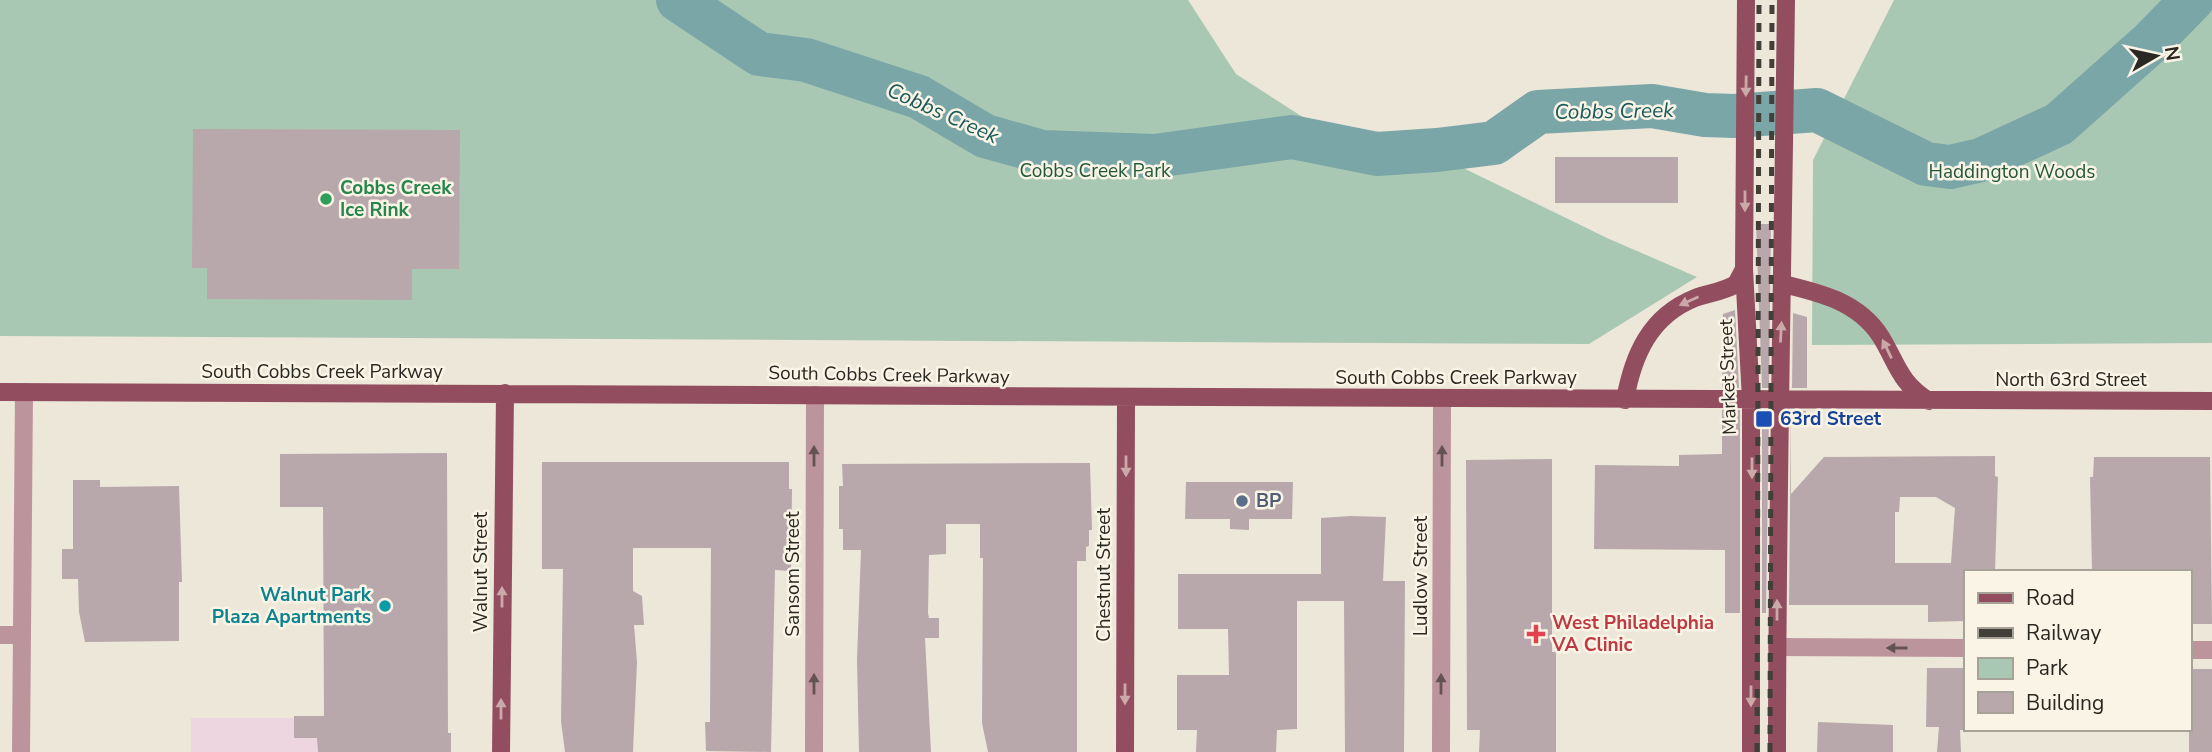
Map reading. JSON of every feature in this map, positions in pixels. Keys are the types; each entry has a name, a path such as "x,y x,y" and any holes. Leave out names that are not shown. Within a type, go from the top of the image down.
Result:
{"main road":[{"name":"Market Street","path":"1746,0 1744,268 1751,400 1751,752"},
{"path":"1777,752 1778,400 1783,284 1786,0"},
{"path":"1625,400 1636,357 1650,330 1680,304 1736,284 1744,268"},
{"path":"1783,284 1823,293 1858,311 1881,337 1907,385 1929,401"},
{"name":"South Cobbs Creek Parkway","path":"0,392 1778,400"},
{"name":"Walnut Street","path":"501,752 505,393"},
{"name":"Chestnut Street","path":"1125,752 1126,398"},
{"name":"North 63rd Street","path":"1778,400 2212,401"}],"street":[{"path":"21,752 24,392"},
{"name":"Sansom Street","path":"814,752 815,395"},
{"name":"Ludlow Street","path":"1441,752 1442,400"},
{"path":"0,635 21,635"},
{"path":"1777,647 1964,648"},
{"path":"2191,650 2212,650"}],"shaded area":[{"path":"191,718 444,718 444,752 191,752"}],"green space":[{"name":"Cobbs Creek Park","path":"0,0 1188,0 1236,74 1329,134 1422,148 1607,238 1697,277 1589,344 0,336"},
{"name":"Haddington Woods","path":"1894,0 2212,0 2212,343 1812,345 1813,160"}],"building":[{"name":"Cobbs Creek Ice Rink","path":"193,129 460,130 459,269 412,269 412,300 207,299 207,268 192,268"},
{"path":"1555,157 1678,157 1678,203 1555,203"},
{"path":"1756,224 1771,224 1769,388 1762,388"},
{"path":"1735,310 1739,388 1722,388 1723,314"},
{"path":"1793,313 1807,317 1807,388 1792,388"},
{"path":"1722,410 1740,410 1740,613 1725,613 1725,550 1594,549 1595,465 1679,466 1679,455 1722,454"},
{"path":"1762,411 1769,411 1766,613 1762,613"},
{"path":"1791,411 1806,411 1806,426 1791,426 1791,494 1824,457 1995,456 1995,476 1998,477 1995,570 1964,570 1964,621 1928,622 1928,605 1789,605","holes":["1900,497 1936,497 1955,508 1951,563 1895,563 1895,512 1899,512"]},
{"name":"Walnut Park Plaza Apartments","path":"447,453 448,733 451,733 451,752 318,752 317,738 294,738 294,716 324,716 323,507 280,507 280,454"},
{"path":"2094,457 2210,457 2212,624 2191,624 2191,570 2092,570 2090,477 2093,477"},
{"path":"1552,459 1552,652 1556,652 1556,752 1479,752 1480,730 1467,730 1466,460"},
{"path":"542,462 789,462 789,489 792,489 791,571 775,570 771,752 706,751 705,722 710,722 711,548 633,548 633,591 642,596 644,625 634,625 637,662 633,752 565,752 561,721 563,569 542,569"},
{"path":"1090,463 1092,530 1089,530 1086,561 1077,561 1077,752 988,752 982,723 983,558 980,558 980,524 946,524 946,554 929,555 928,613 929,618 939,618 939,638 925,638 931,752 859,752 857,659 861,550 843,550 843,529 839,529 842,464"},
{"path":"73,480 100,480 100,487 179,486 182,582 179,582 179,641 85,642 79,612 78,579 62,579 62,549 73,549"},
{"path":"1186,482 1293,482 1292,519 1249,519 1249,530 1230,529 1230,519 1185,519"},
{"path":"1386,517 1383,581 1405,581 1404,752 1345,752 1344,601 1297,601 1297,729 1277,730 1276,752 1196,752 1197,730 1177,730 1177,675 1229,675 1228,629 1178,629 1178,574 1321,574 1321,518"},
{"path":"1927,668 1964,668 1964,730 1960,730 1961,752 1937,752 1939,727 1926,727"},
{"path":"2191,669 2212,669 2212,752 2189,752"},
{"path":"1818,722 1893,725 1893,752 1817,752"}],"waterway":[{"name":"Cobbs Creek","path":"678,0 759,54 806,60 919,97 985,136 1042,152 1155,156 1292,137 1377,154 1437,150 1494,143 1538,112 1652,106 1705,115 1734,116 1817,110 1926,164 1950,167 1981,160 2059,124 2150,43 2192,0"}],"railway":[{"path":"1757,752 1759,0"},
{"path":"1770,752 1772,0"}],"place":[{"name":"Cobbs Creek Ice Rink","path":"326,199"},
{"name":"63rd Street","path":"1764,419"},
{"name":"BP","path":"1242,501"},
{"name":"Walnut Park Plaza Apartments","path":"385,606"},
{"name":"West Philadelphia VA Clinic","path":"1536,634"}]}
